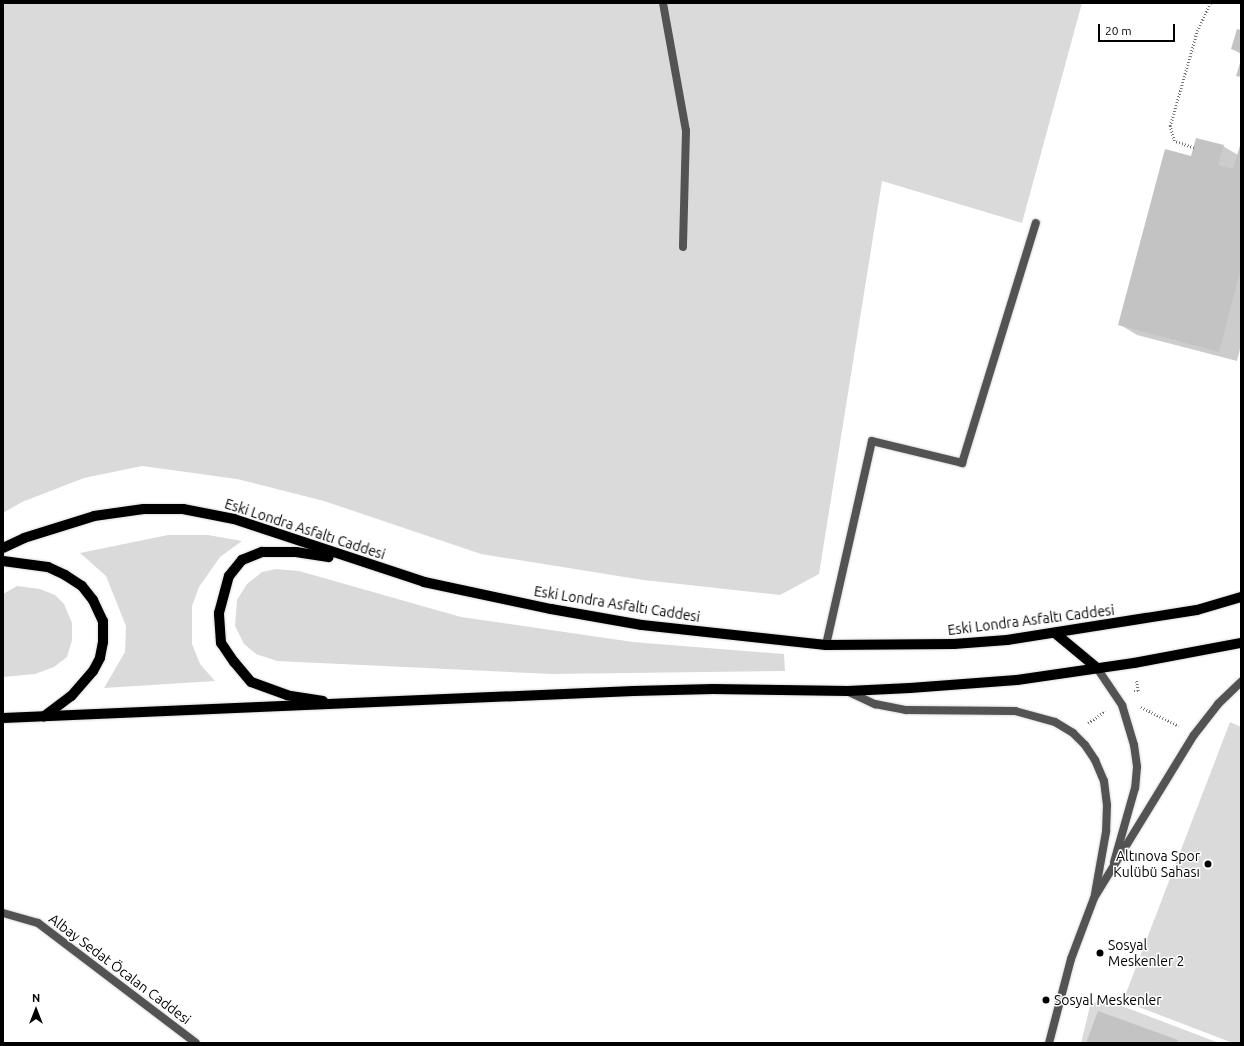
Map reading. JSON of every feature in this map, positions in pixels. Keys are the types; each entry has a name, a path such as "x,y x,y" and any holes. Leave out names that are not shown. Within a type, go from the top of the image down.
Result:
{"main road":[{"name":"Eski Londra Asfaltı Caddesi","path":"3,548 24,538 94,516 144,509 183,509 234,519 424,582 559,611 642,626 826,645 954,644 1055,633 1197,610 1241,597"},
{"path":"344,705 287,695 251,682 234,662 221,643 219,613 229,576 242,560 262,552 296,552 355,560"},
{"path":"3,562 48,567 65,575 82,586 93,600 102,621 103,642 93,671 71,696 44,716"},
{"path":"1055,633 1097,668"},
{"path":"3,718 657,691 848,691 1017,680 1241,643"}],"street":[{"path":"663,3 686,132 683,247"},
{"path":"826,645 872,441 962,463 1036,223"},
{"path":"1097,668 1122,705 1134,744 1137,767 1134,794 1111,873"},
{"path":"1094,898 1111,873 1194,735 1218,704 1241,682"},
{"path":"848,691 875,704 906,710 1015,710 1055,722 1073,734 1085,745 1094,760 1104,781 1107,805 1106,832 1094,898 1071,959 1049,1043"},
{"name":"Albay Sedat Öcalan Caddesi","path":"3,913 38,923 196,1043"}],"path":[{"path":"1194,148 1174,141 1170,126 1197,31 1210,3"}],"shaded area":[{"path":"3,3 1082,3 1022,223 882,181 819,574 780,595 643,580 481,554 324,501 237,479 142,466 84,478 22,502 3,513"},
{"path":"168,535 208,535 242,541 220,557 199,587 192,606 192,644 200,664 215,681 104,688 125,652 126,626 106,576 80,553"},
{"path":"276,569 299,571 461,617 633,642 784,654 785,671 551,674 277,661 256,654 244,644 235,626 237,600 247,584 262,572"},
{"path":"17,586 40,589 55,595 64,604 72,623 72,640 67,657 54,667 35,674 3,677 3,594"},
{"name":"Altınova Spor Kulübü Sahası","path":"1230,722 1241,727 1241,1043 1233,1043 1123,1001"},
{"path":"1091,1002 1122,1006 1219,1043 1081,1043"}],"building":[{"path":"1237,29 1241,30 1241,52 1231,49"},
{"path":"1241,60 1241,77 1236,76"},
{"path":"1196,138 1224,145 1218,165 1233,169 1241,142 1241,268 1219,352 1118,325 1165,149 1191,156"},
{"path":"1098,1011 1178,1040 1177,1043 1086,1043"}],"place":[{"name":"Altınova Spor Kulübü Sahası","path":"1208,864"},
{"name":"Sosyal Meskenler 2","path":"1100,953"},
{"name":"Sosyal Meskenler","path":"1046,1000"}]}
